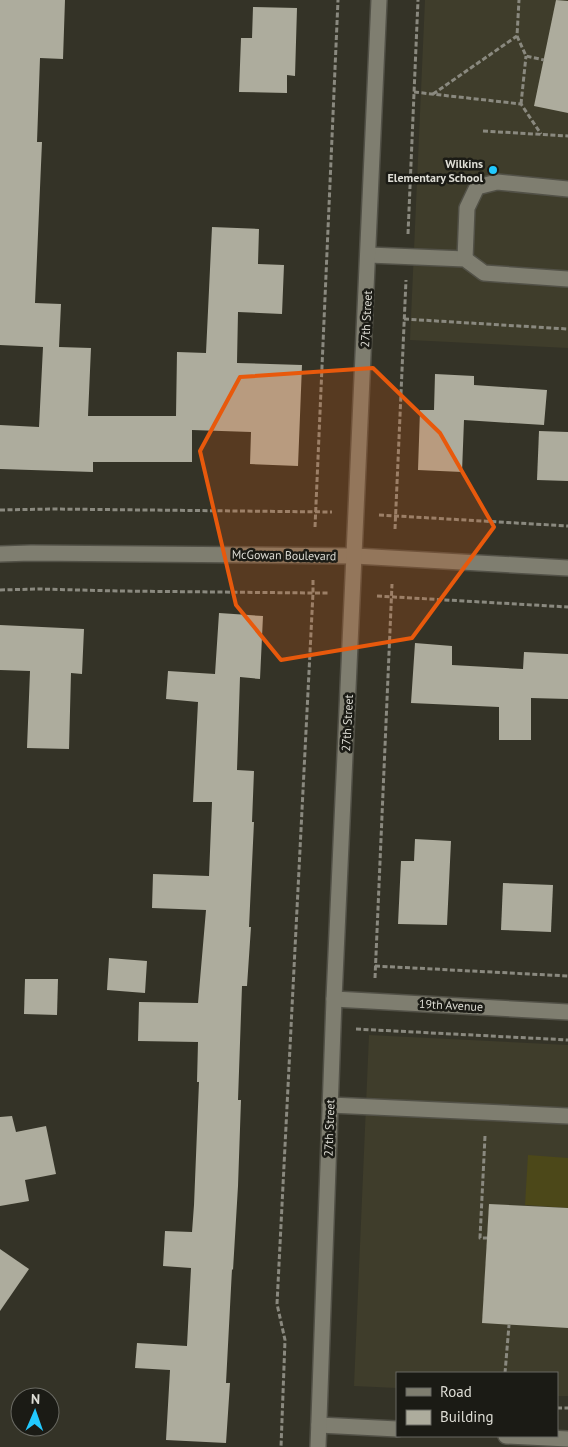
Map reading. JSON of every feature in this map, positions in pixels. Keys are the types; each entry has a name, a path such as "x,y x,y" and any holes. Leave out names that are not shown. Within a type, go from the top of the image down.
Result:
{"street":[{"name":"27th Street","path":"318,1447 334,999 379,0"},
{"path":"465,259 467,208 477,187 497,182 568,189"},
{"path":"369,255 465,259 484,273 568,279"},
{"name":"McGowan Boulevard","path":"0,554 355,556 568,568"},
{"name":"19th Avenue","path":"334,999 568,1012"},
{"path":"330,1105 568,1116"},
{"path":"319,1425 396,1429"},
{"path":"527,1437 568,1439"}],"path":[{"path":"315,527 338,0"},
{"path":"519,0 517,36 526,56 521,104 541,134"},
{"path":"432,95 517,36"},
{"path":"526,56 544,60"},
{"path":"414,92 521,104"},
{"path":"483,131 568,136"},
{"path":"404,318 568,329"},
{"path":"0,510 332,512"},
{"path":"378,515 568,526"},
{"path":"280,1447 285,1340 277,1304 313,580"},
{"path":"375,979 392,584"},
{"path":"0,590 328,593"},
{"path":"376,596 568,607"},
{"path":"375,966 568,976"},
{"path":"333,1028 568,1040"},
{"path":"486,1112 480,1238 487,1238"},
{"path":"505,1372 509,1325"}],"highlighted area":[{"path":"373,368 440,433 494,527 412,638 281,660 236,605 200,451 240,377"}],"shaded area":[{"name":"Wilkins Elementary School","path":"425,0 568,0 568,348 410,340"},
{"path":"369,1035 568,1045 568,1396 558,1396 558,1372 396,1372 396,1388 354,1386"},
{"path":"528,1155 568,1158 568,1208 525,1205"}],"building":[{"path":"0,0 65,0 63,59 40,58 37,142 42,142 35,303 61,304 59,347 91,348 88,416 176,416 177,352 206,353 212,227 259,229 258,264 284,265 282,314 238,312 237,363 302,365 298,466 250,464 251,432 192,430 192,462 93,462 93,472 0,469 0,425 39,427 43,347 0,345"},
{"path":"556,0 568,1 568,113 534,106"},
{"path":"253,7 297,8 295,76 287,75 287,93 239,92 241,38 252,38"},
{"path":"435,374 474,376 474,385 547,390 544,425 464,420 462,472 418,470 420,410 434,410"},
{"path":"539,431 568,432 568,481 537,480"},
{"path":"219,613 263,616 260,679 240,677 237,770 254,771 252,822 254,822 247,986 242,986 238,1100 241,1100 238,1186 226,1383 230,1383 226,1443 166,1440 170,1370 135,1368 137,1343 187,1346 191,1268 163,1266 165,1231 192,1232 199,1082 197,1082 198,1042 138,1041 139,1002 198,1003 206,910 152,908 153,874 209,876 212,802 193,802 198,702 166,699 168,671 215,674"},
{"path":"0,625 84,629 82,674 71,673 69,749 27,748 30,671 0,670"},
{"path":"415,643 452,646 452,665 523,669 524,652 568,654 568,699 531,698 531,740 499,740 499,707 411,703"},
{"path":"415,839 451,841 447,925 398,924 401,861 414,861"},
{"path":"503,883 553,885 551,932 501,930"},
{"path":"109,958 147,961 145,993 107,990"},
{"path":"25,979 58,979 57,1015 24,1014"},
{"path":"12,1116 16,1132 46,1126 56,1174 25,1180 29,1201 0,1206 0,1117"},
{"path":"489,1204 568,1208 568,1328 482,1323"},
{"path":"0,1249 29,1269 0,1311"}],"place":[{"name":"Wilkins Elementary School","path":"493,170"}]}
